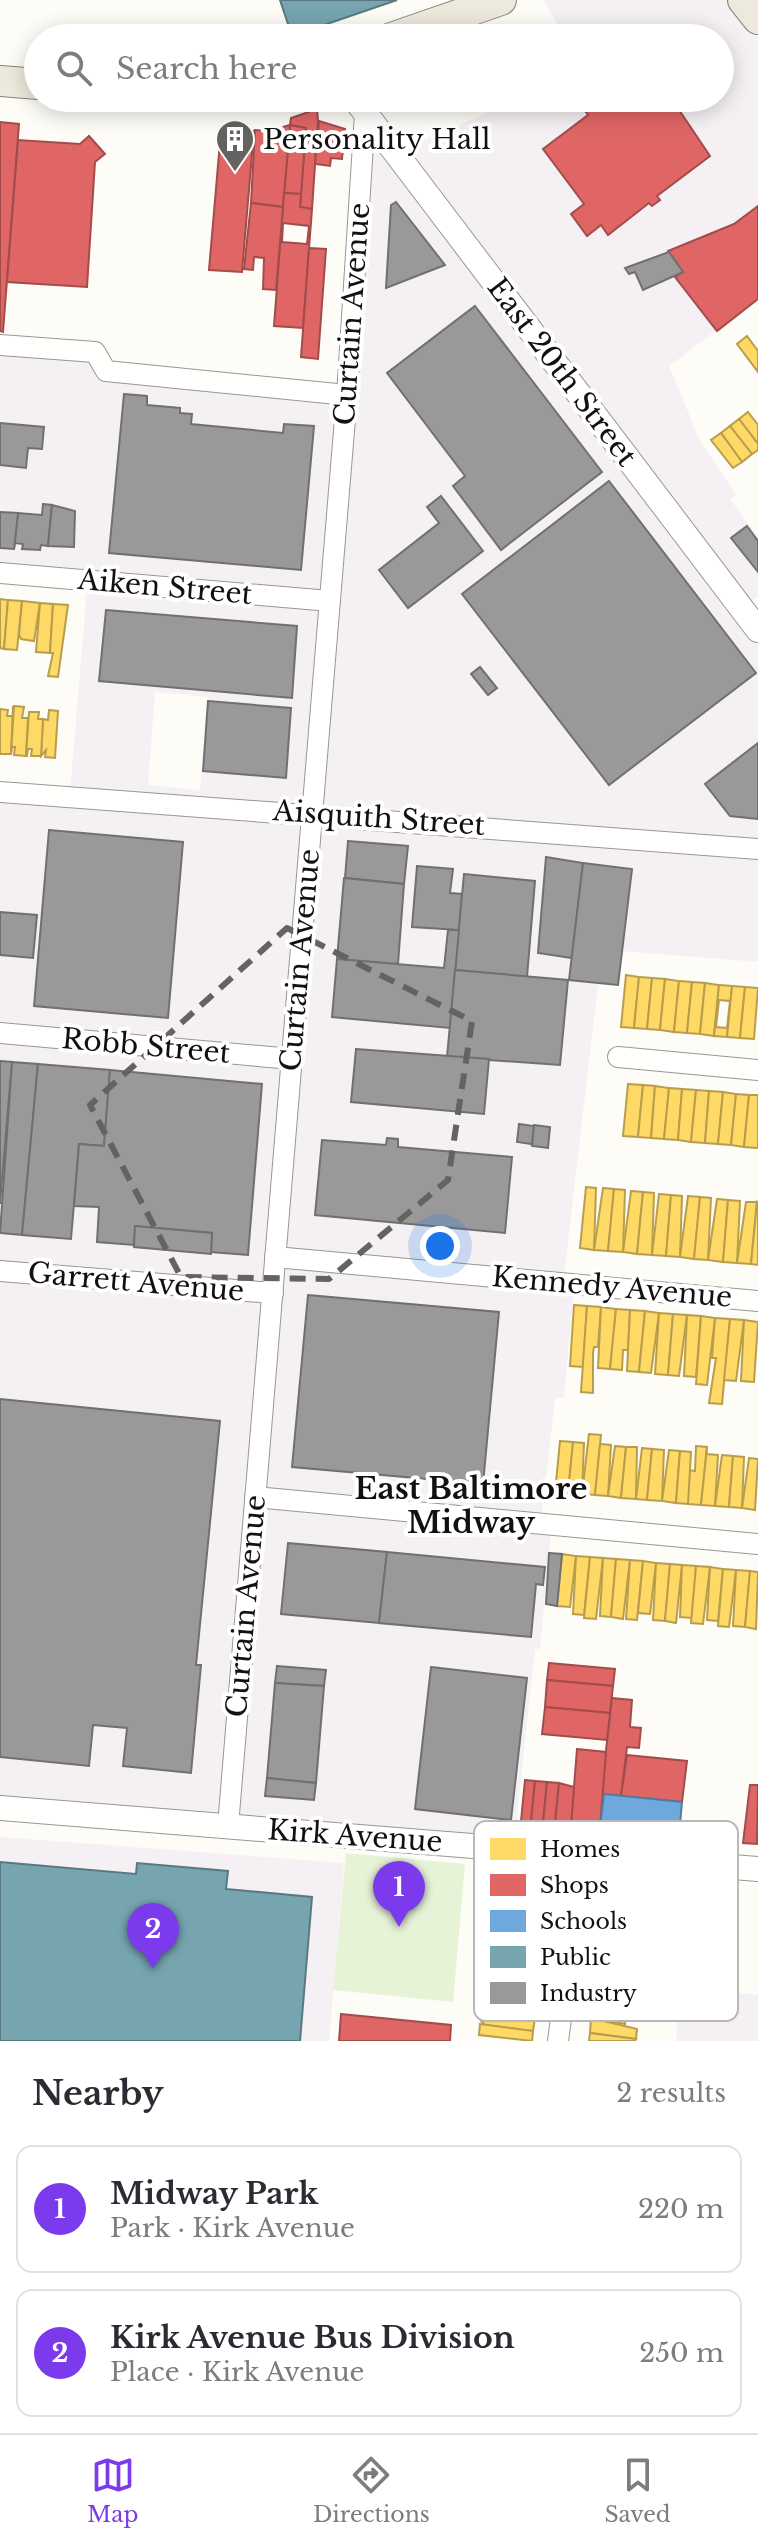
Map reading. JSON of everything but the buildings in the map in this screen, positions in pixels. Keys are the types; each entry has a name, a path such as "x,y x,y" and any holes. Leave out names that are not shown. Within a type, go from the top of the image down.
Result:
{"main road":[{"path":"432,24 501,0"},
{"path":"743,0 758,19"},
{"path":"0,81 24,83"}],"street":[{"name":"Curtain Avenue","path":"228,1826 347,395 360,112"},
{"name":"East 20th Street","path":"365,112 758,630"},
{"path":"0,345 95,352 106,371 347,395"},
{"name":"Aiken Street","path":"0,573 330,601"},
{"name":"Aisquith Street","path":"0,792 312,813 758,849"},
{"name":"Robb Street","path":"0,1033 292,1059"},
{"path":"618,1057 758,1070"},
{"name":"Kennedy Avenue","path":"275,1257 758,1301"},
{"name":"Garrett Avenue","path":"0,1271 273,1293"},
{"path":"255,1497 758,1544"},
{"name":"Kirk Avenue","path":"0,1808 474,1846"},
{"name":"Kirk Avenue","path":"738,1867 758,1869"},
{"path":"558,2041 561,2021"}],"highlighted area":[{"path":"287,928 472,1021 448,1180 329,1279 181,1277 90,1105"}],"shaded area":[{"path":"543,0 742,0 758,21 758,299 669,366 700,441 736,495 730,499 758,537 758,596 744,606 758,623 758,962 622,951 616,985 598,984 564,1276 575,1277 564,1398 555,1398 541,1522 552,1523 540,1649 535,1649 516,1821 474,1821 474,1841 0,1809 0,789 70,792 88,577 0,570 0,342 88,349 105,366 348,390 363,188 373,154 426,139 489,112 734,112 734,24 557,24","holes":["155,692 208,697 200,790 148,785"]},
{"path":"0,1837 344,1863 329,2041 0,2041"},
{"path":"738,1993 758,1995 758,2041 676,2041 678,2021 738,2021"}],"green space":[{"path":"346,1853 465,1864 453,2002 333,1990"}],"place":[{"name":"Personality Hall","path":"235,173"},
{"name":"Midway Park","path":"399,1927"},
{"name":"Kirk Avenue Bus Division","path":"153,1969"}],"district":[{"name":"East Baltimore Midway","path":"471,1505"}]}
